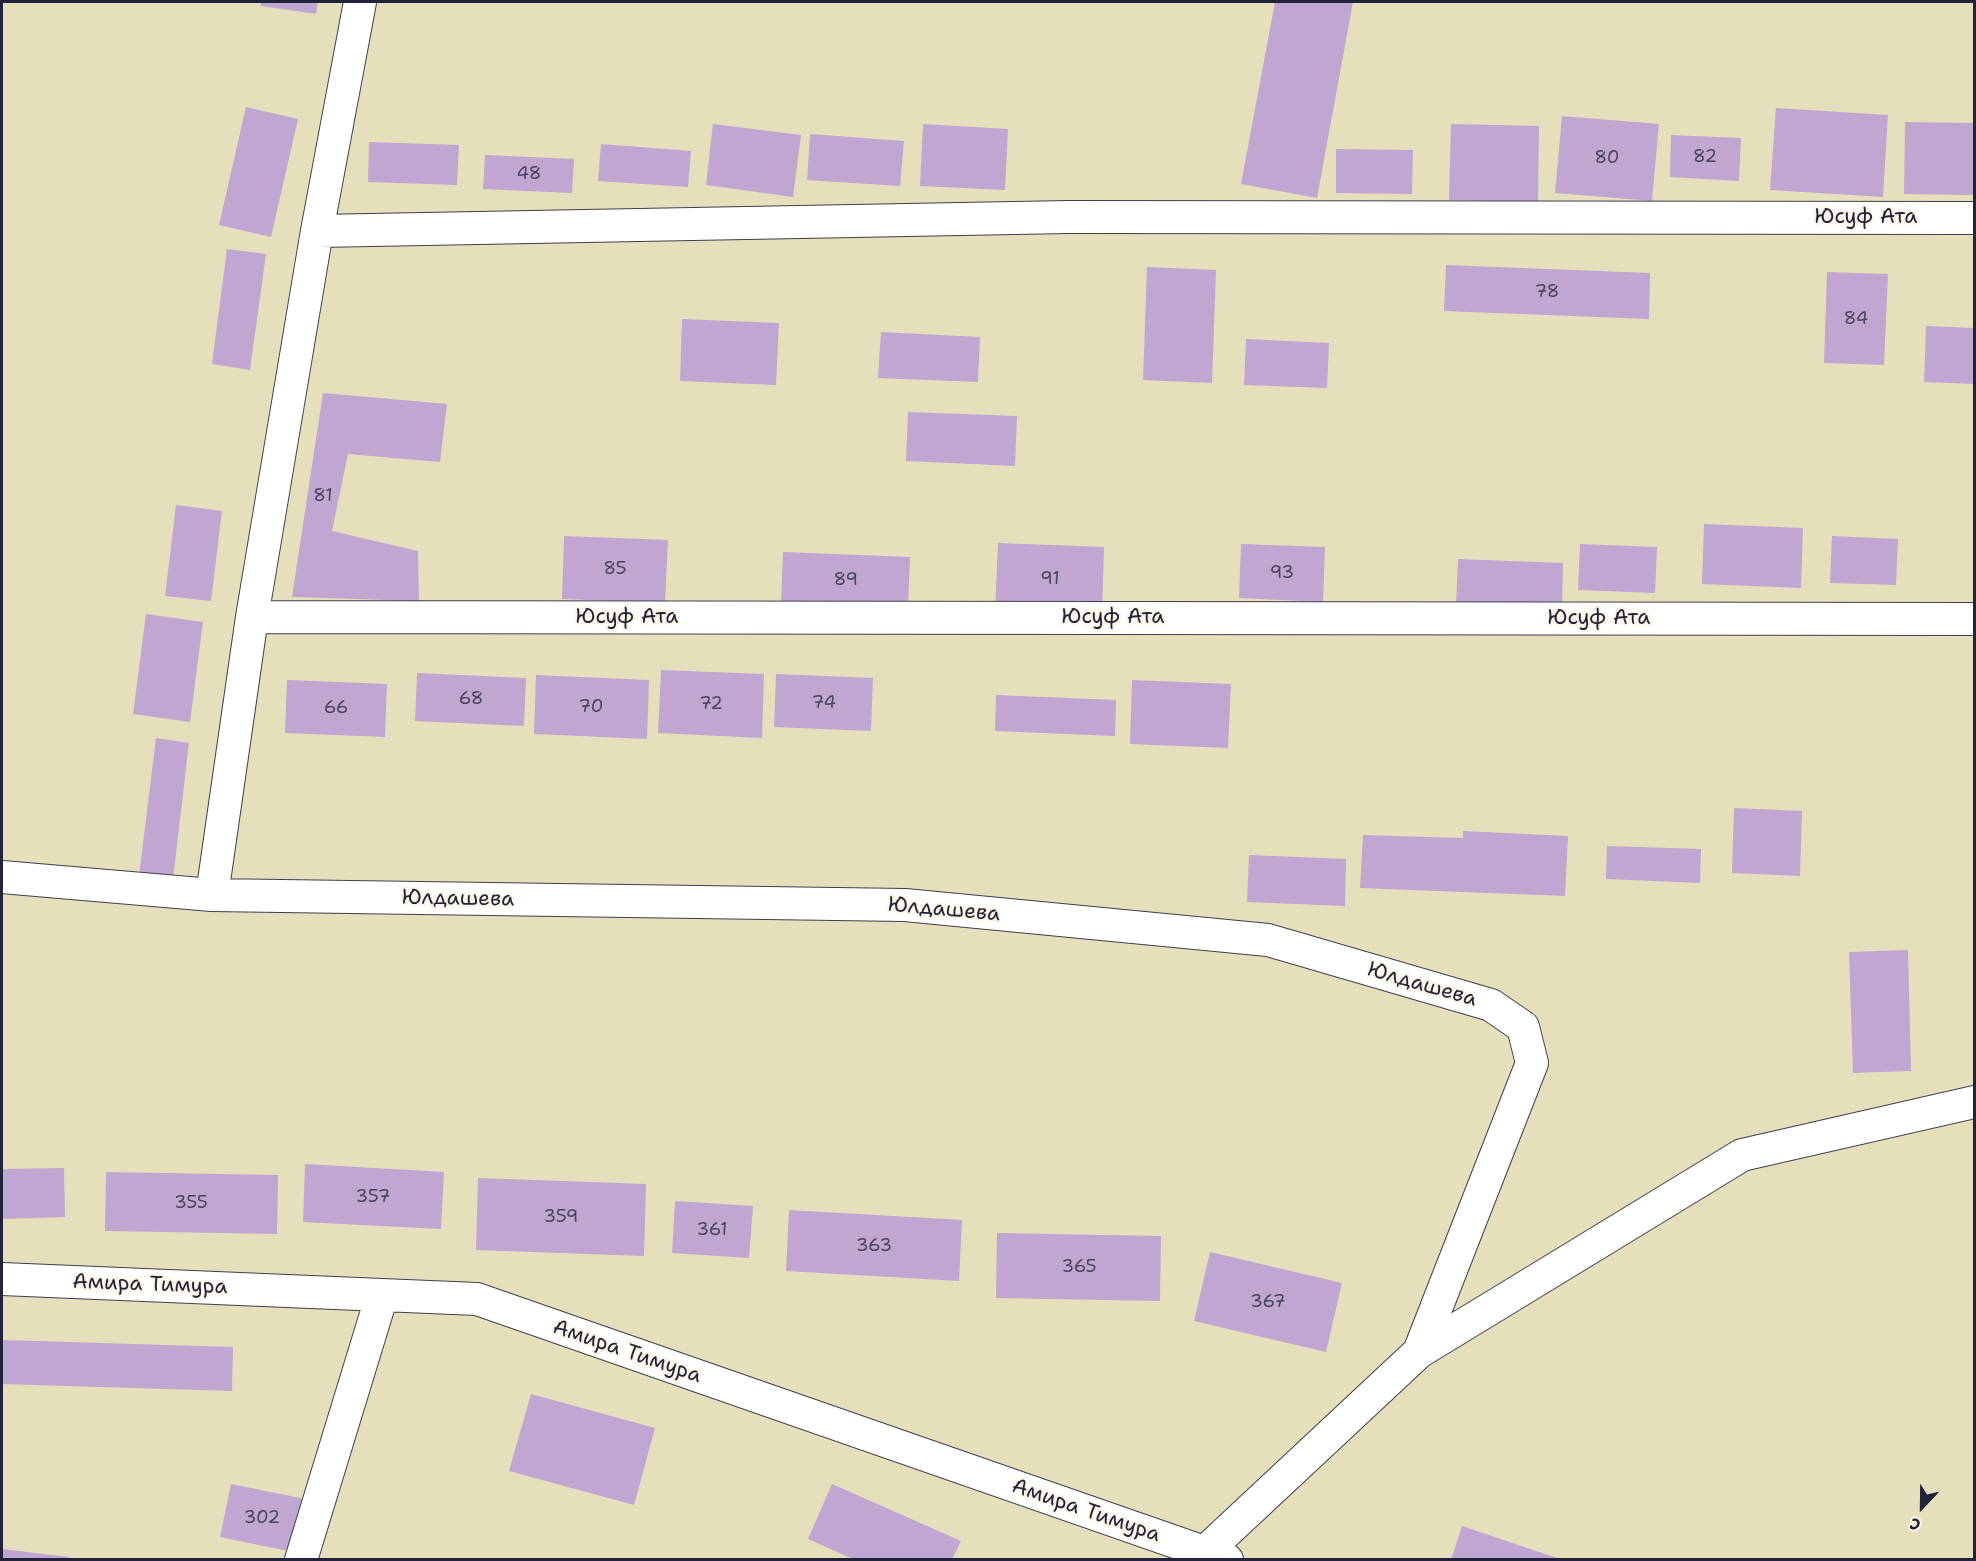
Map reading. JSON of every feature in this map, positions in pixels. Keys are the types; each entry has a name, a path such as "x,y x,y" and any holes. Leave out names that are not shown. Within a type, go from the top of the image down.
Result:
{"street":[{"path":"212,896 252,617 317,231 360,2"},
{"name":"Юсуф Ата","path":"317,231 1068,217 1974,218"},
{"name":"Юсуф Ата","path":"252,617 1974,620"},
{"name":"Юлдашева","path":"2,878 212,896 905,905 1268,940 1491,1005 1523,1027 1532,1063 1419,1352"},
{"path":"1216,1556 1419,1352 1742,1155 1974,1102"},
{"name":"Амира Тимура","path":"2,1279 477,1299 1216,1556"},
{"path":"301,1560 382,1295"}],"building":[{"path":"261,2 318,2 316,14 261,6"},
{"path":"1275,2 1353,2 1317,198 1241,184"},
{"path":"246,107 298,119 271,237 219,225"},
{"path":"1776,108 1888,115 1883,197 1770,190"},
{"path":"1562,116 1659,124 1652,201 1555,193"},
{"path":"1905,122 1974,123 1974,195 1904,194"},
{"path":"713,124 801,135 793,197 706,185"},
{"path":"923,124 1008,129 1005,190 920,186"},
{"path":"1451,124 1539,126 1538,202 1449,200"},
{"path":"810,134 904,141 900,186 807,180"},
{"path":"1671,135 1741,138 1739,181 1670,177"},
{"path":"369,142 459,145 457,185 368,182"},
{"path":"601,144 691,151 688,187 598,181"},
{"path":"1336,149 1413,150 1412,194 1336,193"},
{"path":"485,155 574,159 572,193 483,189"},
{"path":"227,249 266,254 250,370 212,364"},
{"path":"1446,265 1650,273 1649,319 1444,311"},
{"path":"1147,267 1216,270 1212,383 1143,380"},
{"path":"1827,272 1888,274 1884,365 1824,363"},
{"path":"682,319 779,323 776,385 680,381"},
{"path":"1926,326 1974,328 1974,384 1924,382"},
{"path":"881,332 980,337 978,382 878,378"},
{"path":"1246,339 1329,343 1327,388 1244,385"},
{"path":"323,393 447,404 440,462 348,454 332,531 418,551 419,601 292,597"},
{"path":"908,412 1017,416 1015,466 906,461"},
{"path":"176,505 222,511 211,601 165,596"},
{"path":"1704,524 1803,528 1801,588 1702,584"},
{"path":"564,536 668,540 665,603 562,599"},
{"path":"1832,536 1898,539 1896,585 1830,583"},
{"path":"998,543 1104,547 1102,615 995,611"},
{"path":"1241,544 1325,547 1323,602 1239,598"},
{"path":"1580,544 1657,547 1655,593 1578,590"},
{"path":"783,552 910,557 908,609 781,604"},
{"path":"1458,559 1563,563 1562,611 1456,607"},
{"path":"146,614 203,622 190,722 133,714"},
{"path":"661,670 764,674 762,738 658,733"},
{"path":"417,673 526,678 524,726 415,721"},
{"path":"776,674 873,678 871,731 774,727"},
{"path":"536,675 649,680 647,739 534,734"},
{"path":"287,680 387,684 385,737 285,733"},
{"path":"1132,680 1231,684 1228,748 1130,744"},
{"path":"996,695 1116,700 1115,736 995,731"},
{"path":"156,738 189,743 173,879 139,876"},
{"path":"1734,808 1802,811 1800,876 1732,873"},
{"path":"1463,831 1568,836 1565,896 1360,888 1363,835 1463,838"},
{"path":"1607,846 1701,849 1700,883 1606,879"},
{"path":"1249,855 1346,859 1345,906 1247,902"},
{"path":"1908,950 1911,1071 1853,1073 1849,952"},
{"path":"305,1164 444,1172 441,1229 303,1222"},
{"path":"64,1168 65,1217 2,1219 2,1169"},
{"path":"106,1172 278,1175 277,1234 105,1231"},
{"path":"478,1178 646,1184 644,1256 476,1250"},
{"path":"675,1201 753,1206 749,1258 672,1253"},
{"path":"789,1210 962,1220 959,1281 786,1271"},
{"path":"997,1233 1161,1236 1160,1301 996,1298"},
{"path":"1210,1252 1342,1283 1326,1352 1194,1321"},
{"path":"2,1340 233,1347 232,1391 2,1384"},
{"path":"531,1394 655,1428 634,1505 509,1471"},
{"path":"231,1484 305,1499 293,1552 220,1537"},
{"path":"832,1484 961,1541 952,1560 855,1560 808,1539"},
{"path":"1462,1526 1560,1559 1560,1560 1451,1560"},
{"path":"2,1549 69,1557 68,1560 2,1560"}]}
